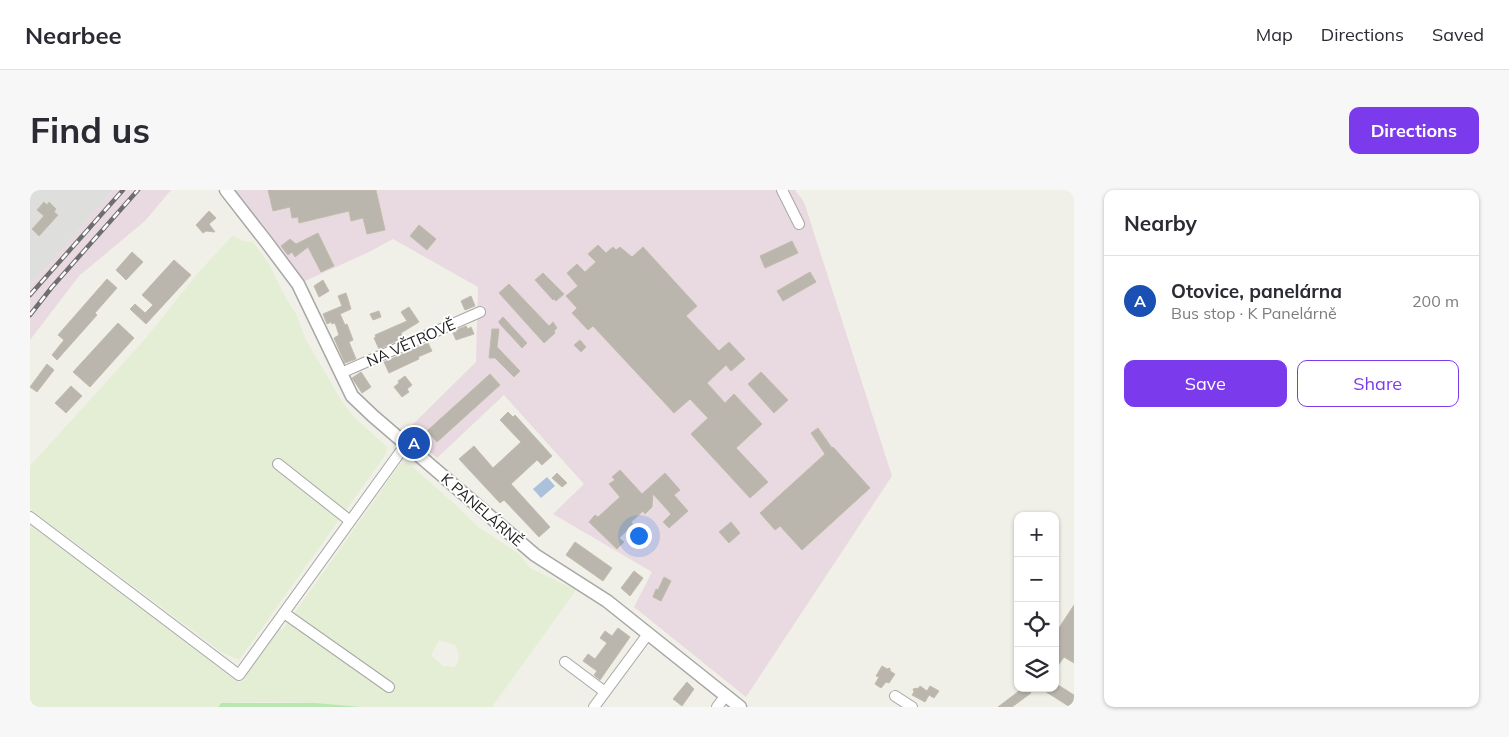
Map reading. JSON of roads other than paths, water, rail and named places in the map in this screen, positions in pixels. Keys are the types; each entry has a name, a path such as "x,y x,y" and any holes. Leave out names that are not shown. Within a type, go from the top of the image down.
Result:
{"street":[{"name":"K PANELÁRNĚ","path":"226,190 298,284 352,396 535,555 606,601 740,707"},
{"path":"782,190 800,224"},
{"name":"NA VĚTROVĚ","path":"342,374 480,312"},
{"path":"30,517 239,675 349,520 406,444"},
{"path":"278,464 349,520"},
{"path":"284,613 389,687"},
{"path":"594,707 648,634"},
{"path":"565,662 605,692"},
{"path":"717,707 726,695"},
{"path":"895,696 911,707"}],"water":[{"path":"547,477 555,486 541,498 533,489"}],"railway":[{"path":"30,295 123,190"},
{"path":"30,315 52,287 138,190"}],"place":[{"name":"Otovice, panelárna","path":"414,443"}]}
